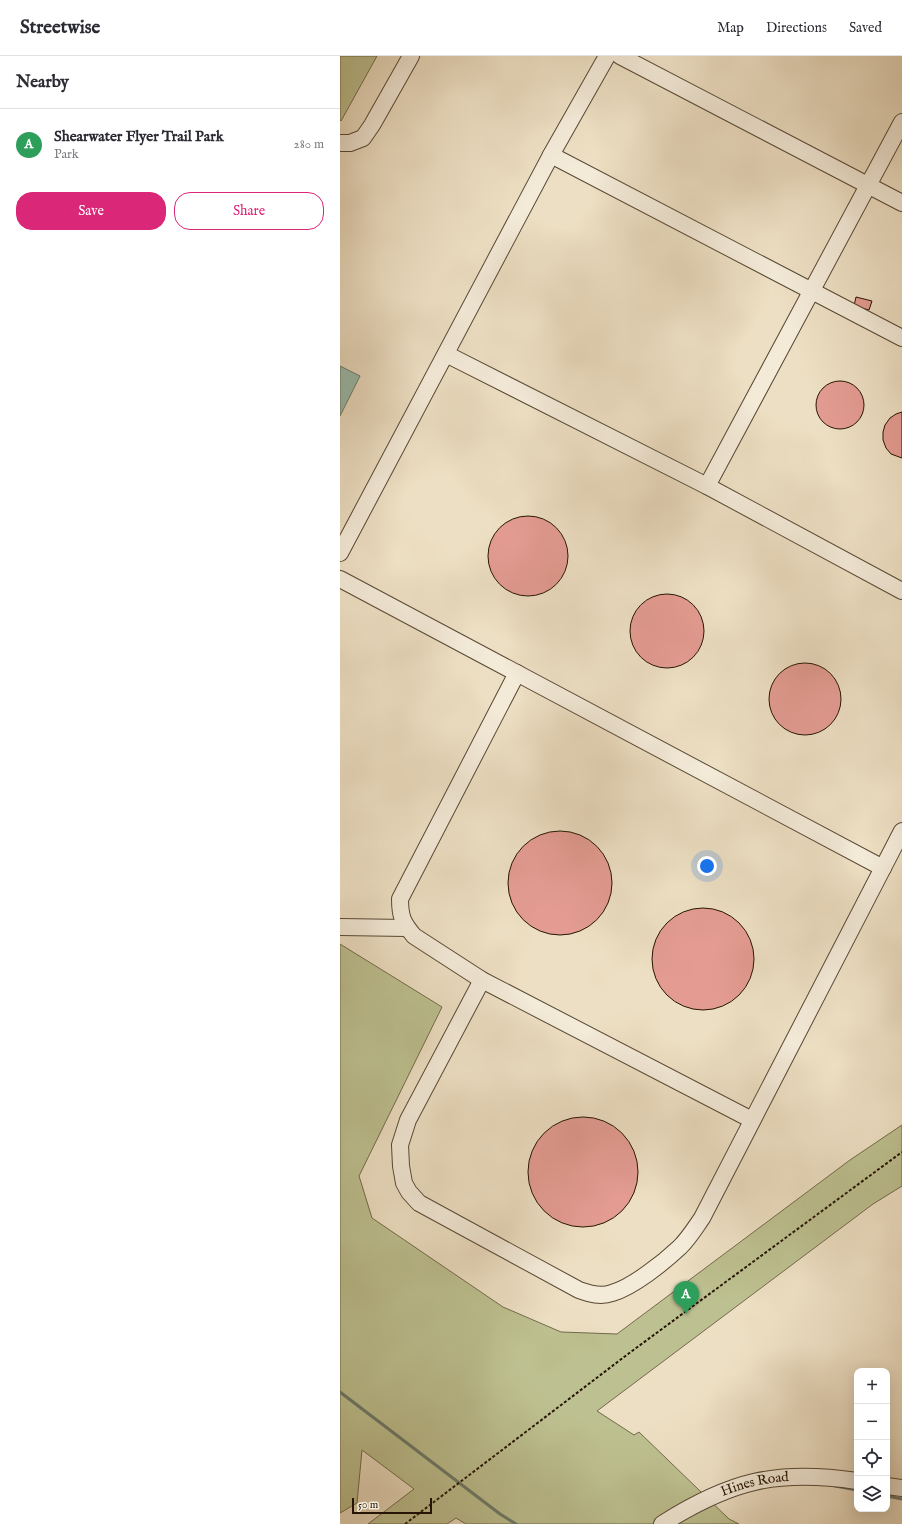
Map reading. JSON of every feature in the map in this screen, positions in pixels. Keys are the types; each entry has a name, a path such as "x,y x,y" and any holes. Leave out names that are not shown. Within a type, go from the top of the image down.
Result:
{"street":[{"path":"340,143 350,143 363,138 411,56"},
{"path":"340,553 551,154 607,56"},
{"path":"620,56 902,203"},
{"path":"707,486 902,122"},
{"path":"551,154 902,338"},
{"path":"446,354 707,486 902,591"},
{"path":"340,579 883,868"},
{"path":"517,673 400,899 400,913 407,928 414,936 482,980 752,1120"},
{"path":"482,980 408,1120 400,1145 401,1166 404,1183 409,1192 419,1203 579,1290 596,1295 612,1294 634,1283 679,1247 691,1234 702,1218 902,831"},
{"path":"340,927 407,928"},
{"name":"Hines Road","path":"662,1524 703,1500 722,1491 752,1482 798,1476 854,1481"},
{"path":"890,1486 902,1488"}],"path":[{"path":"405,1524 628,1354 902,1152"}],"shaded area":[{"path":"340,56 377,56 341,121 340,120"},
{"path":"340,366 360,376 340,416"},
{"path":"340,944 442,1007 359,1176 372,1218 503,1307 561,1332 617,1334 850,1160 902,1125 902,1186 873,1204 597,1411 634,1435 639,1432 729,1519 739,1524 466,1524 456,1518 447,1524 368,1524 414,1489 362,1450 357,1503 340,1513"}],"building":[{"path":"856,297 872,301 869,310 854,306"},
{"path":"840,381 849,383 857,388 862,396 864,405 862,414 857,422 849,427 840,429 831,427 823,422 818,414 816,405 818,396 823,388 831,383"},
{"path":"902,412 902,458 891,454 886,448 883,440 883,432 885,425 890,418"},
{"path":"528,516 543,519 556,528 565,541 568,556 565,571 556,584 543,593 528,596 513,593 500,584 491,571 488,556 491,541 500,528 513,519"},
{"path":"667,594 681,597 693,605 701,617 704,631 701,645 693,657 681,665 667,668 653,665 641,657 633,645 630,631 633,617 641,605 653,597"},
{"path":"805,663 825,669 835,679 841,699 835,719 825,729 805,735 785,729 775,719 769,699 775,679 785,669"},
{"path":"560,831 580,835 589,840 603,854 608,863 612,883 608,903 603,912 589,926 580,931 560,935 540,931 531,926 517,912 512,903 508,883 512,863 517,854 531,840 540,835"},
{"path":"703,908 723,912 739,923 750,939 754,959 750,979 739,995 723,1006 703,1010 683,1006 667,995 656,979 652,959 656,939 667,923 683,912"},
{"path":"583,1117 604,1121 622,1133 634,1151 638,1172 634,1193 622,1211 604,1223 583,1227 562,1223 544,1211 532,1193 528,1172 532,1151 544,1133 562,1121"}],"waterway":[{"path":"340,1392 500,1514 516,1524"},
{"path":"835,1486 854,1489"},
{"path":"890,1497 902,1499"}],"place":[{"name":"Shearwater Flyer Trail Park","path":"686,1314"}]}
